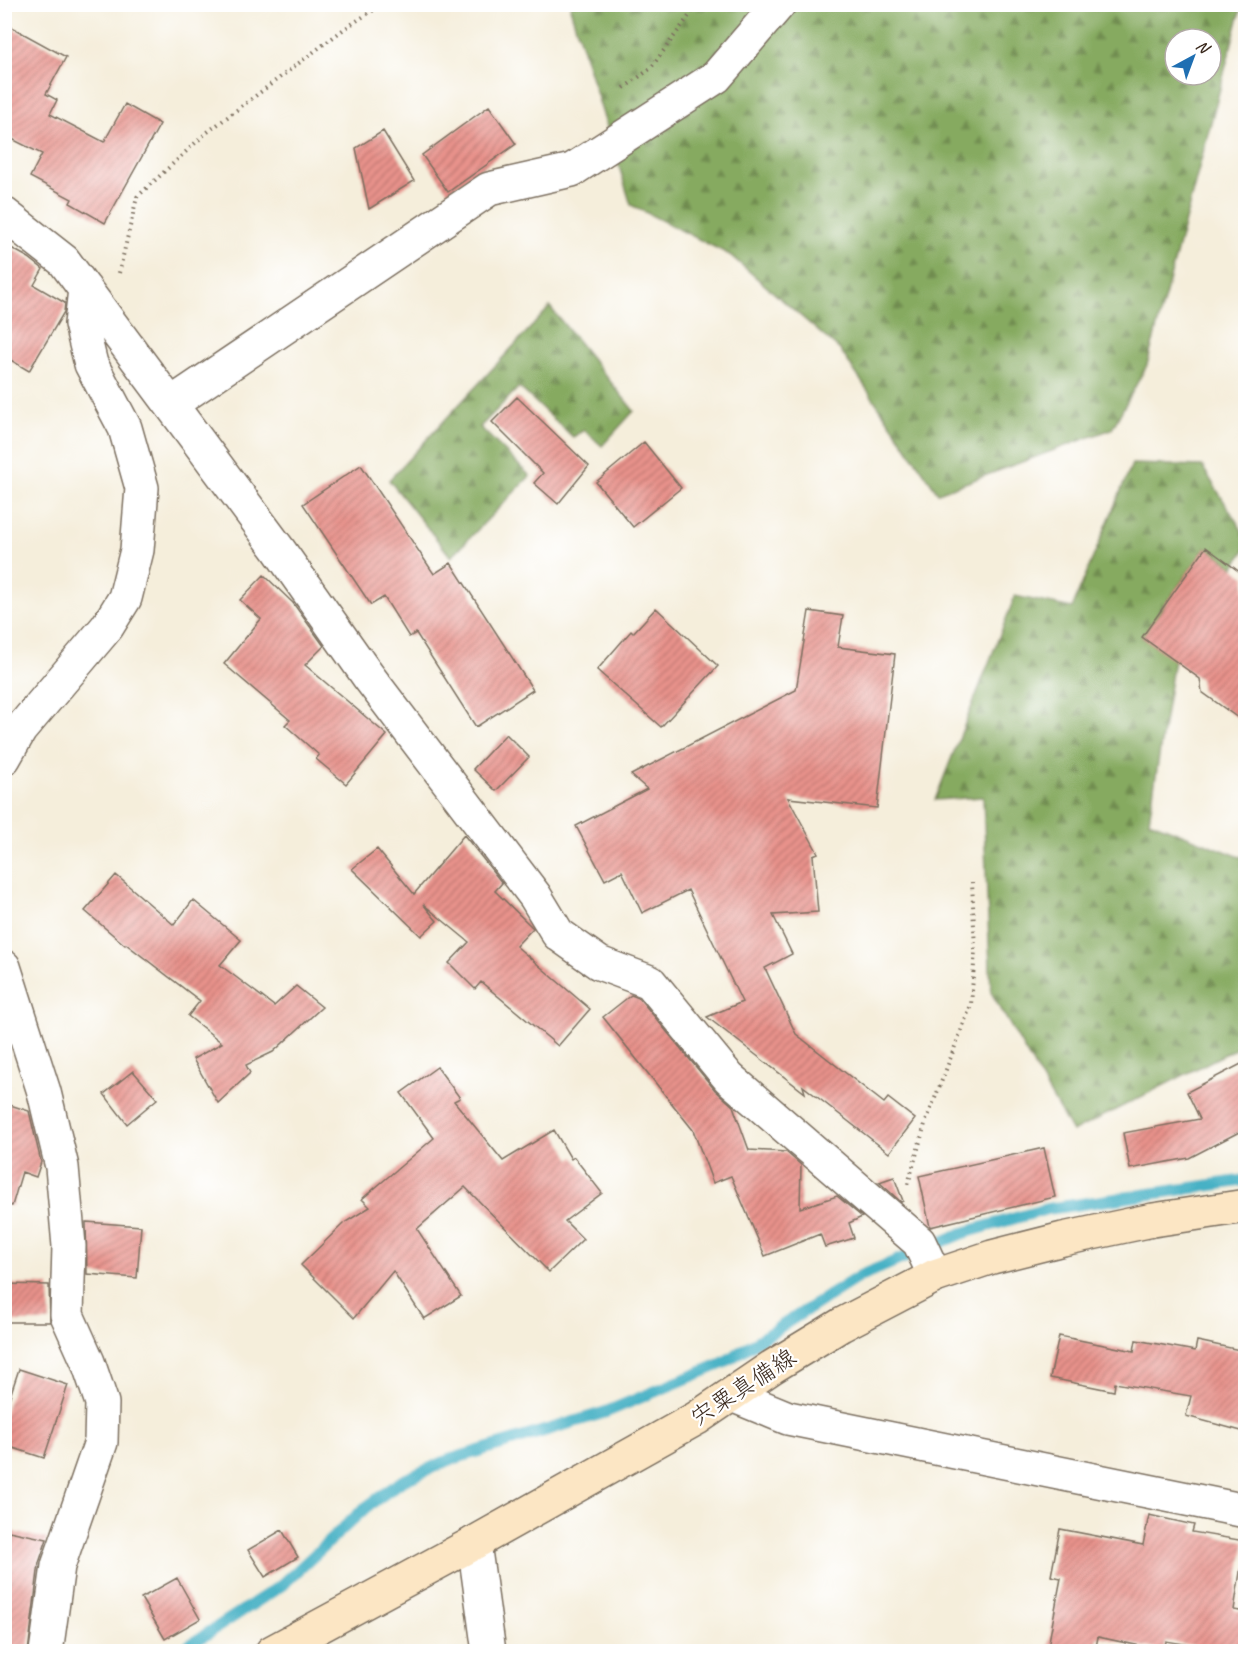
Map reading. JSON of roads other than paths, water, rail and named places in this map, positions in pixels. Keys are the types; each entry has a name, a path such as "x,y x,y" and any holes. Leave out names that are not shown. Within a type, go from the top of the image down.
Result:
{"main road":[{"name":"宍粟真備線","path":"272,1652 474,1543 697,1418 772,1367 841,1325 919,1250 992,1257 1153,1220 1245,1206"}],"street":[{"path":"171,404 489,189 572,170 716,77 779,4"},
{"path":"4,214 64,261 279,550 368,676 535,896 558,934 599,963 650,982 729,1078 919,1250"},
{"path":"4,758 20,730 107,627 125,598 137,550 142,488 125,428 91,364 81,324 85,289"},
{"path":"4,967 44,1092 62,1167 69,1246 67,1316 88,1362 102,1403 101,1442 58,1566 46,1652"},
{"path":"732,1395 788,1418 1245,1511"},
{"path":"474,1543 489,1652"}],"waterway":[{"path":"179,1652 282,1585 365,1508 402,1481 449,1460 606,1412 723,1363 860,1276 963,1233 1047,1209 1246,1180"}]}
